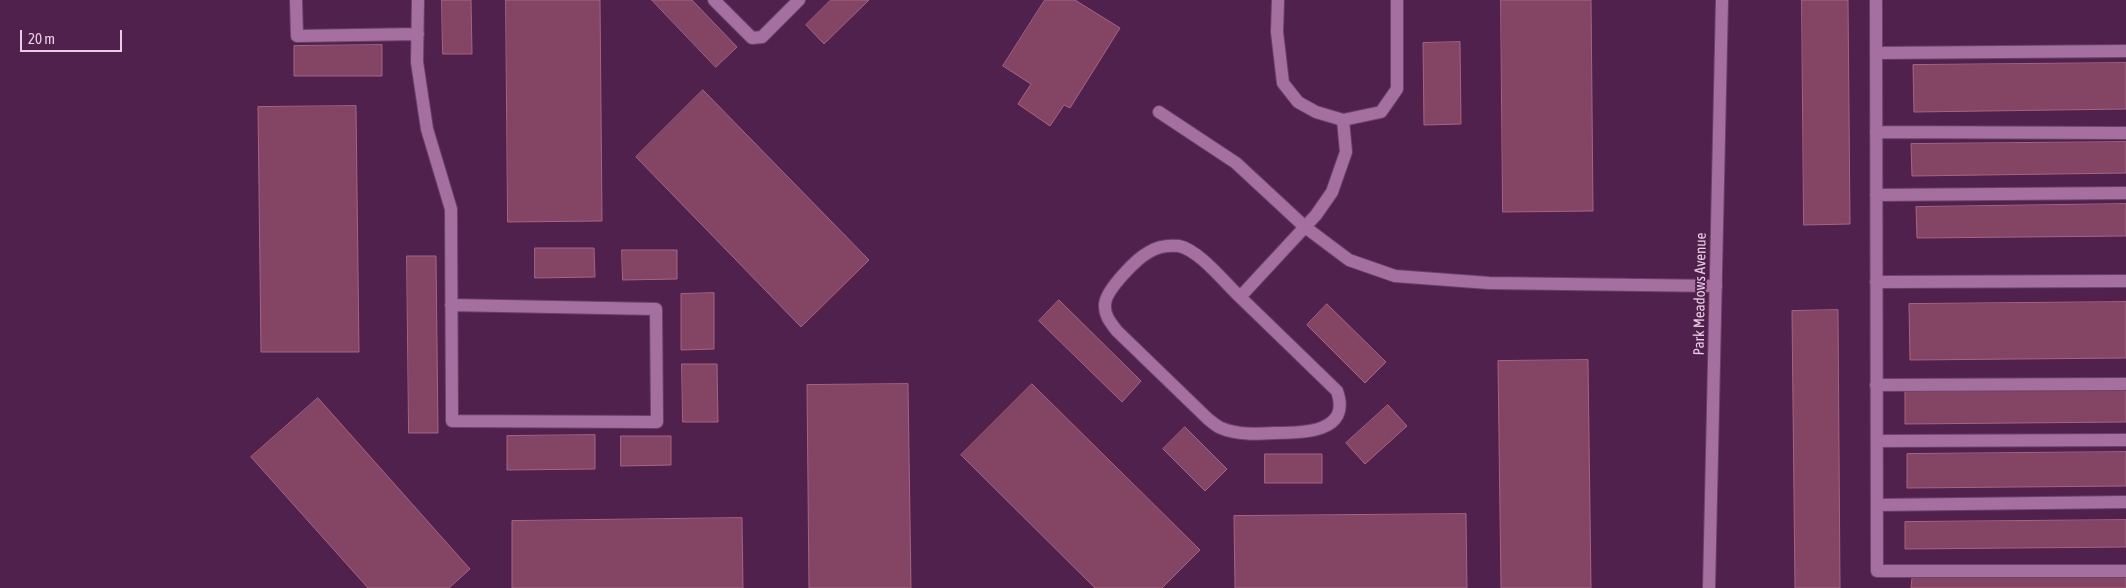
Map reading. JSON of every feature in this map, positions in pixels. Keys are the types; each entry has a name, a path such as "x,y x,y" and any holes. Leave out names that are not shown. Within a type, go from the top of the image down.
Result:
{"street":[{"path":"296,0 297,36 418,34"},
{"path":"418,0 417,62 427,129 451,209 451,305 452,421 657,422 656,309 451,305"},
{"path":"714,0 752,38 762,37 799,0"},
{"path":"1278,0 1277,32 1283,83 1298,102 1316,112 1343,120 1381,112 1397,90 1397,0"},
{"name":"Park Meadows Avenue","path":"1709,588 1722,0"},
{"path":"1876,0 1877,571 2126,571"},
{"path":"1876,53 2126,51"},
{"path":"1159,112 1236,163 1306,228 1349,260 1395,276 1489,283 1716,286"},
{"path":"1240,297 1306,228 1321,208 1334,184 1346,152 1343,120"},
{"path":"1876,132 2126,133"},
{"path":"1876,195 2126,193"},
{"path":"1168,246 1179,246 1193,252 1240,297 1337,391 1341,401 1340,412 1332,422 1319,430 1306,433 1253,433 1220,428 1208,419 1117,331 1107,318 1105,302 1109,290 1140,259 1148,252 1168,246"},
{"path":"1876,282 2126,281"},
{"path":"1876,385 2126,384"},
{"path":"1877,441 2126,440"},
{"path":"1877,505 2126,502"}],"building":[{"path":"442,0 471,0 472,54 443,54"},
{"path":"506,0 600,0 602,221 508,222"},
{"path":"652,0 692,0 737,47 716,67"},
{"path":"831,0 869,0 824,44 806,25"},
{"path":"1045,0 1075,0 1120,28 1070,108 1064,105 1050,126 1018,104 1031,84 1003,66"},
{"path":"1501,0 1591,0 1593,211 1503,212"},
{"path":"1802,0 1848,0 1850,224 1804,225"},
{"path":"1460,42 1461,124 1424,125 1423,43"},
{"path":"382,45 382,76 294,76 294,46"},
{"path":"2126,63 2126,109 1914,112 1913,65"},
{"path":"703,90 869,260 801,327 636,157"},
{"path":"356,106 359,352 261,352 258,107"},
{"path":"2126,142 2126,173 1912,176 1911,144"},
{"path":"2126,204 2126,236 1917,238 1916,207"},
{"path":"535,248 594,248 595,277 535,278"},
{"path":"622,250 677,250 677,279 623,280"},
{"path":"407,256 436,256 438,433 409,433"},
{"path":"714,293 714,349 681,350 681,294"},
{"path":"1059,300 1141,381 1122,402 1039,321"},
{"path":"2126,302 2126,358 1910,360 1909,304"},
{"path":"1327,304 1386,362 1365,383 1307,325"},
{"path":"1838,310 1840,588 1795,588 1792,311"},
{"path":"1588,360 1591,588 1501,588 1498,361"},
{"path":"682,364 717,364 718,422 683,422"},
{"path":"908,384 911,588 809,588 807,385"},
{"path":"1032,384 1200,550 1162,588 1095,588 961,455"},
{"path":"2126,390 2126,422 1905,424 1905,392"},
{"path":"318,398 470,569 449,588 368,588 251,457"},
{"path":"1388,405 1407,426 1365,464 1346,443"},
{"path":"1185,427 1227,469 1205,491 1163,449"},
{"path":"595,435 595,469 507,470 507,436"},
{"path":"621,436 671,436 671,465 621,466"},
{"path":"2126,452 2126,486 1907,488 1907,454"},
{"path":"1265,454 1322,454 1322,483 1265,483"},
{"path":"1466,514 1467,588 1235,588 1234,516"},
{"path":"742,518 743,588 512,588 512,521"},
{"path":"2126,520 2126,547 1905,549 1905,522"},
{"path":"2126,576 2126,588 1911,588 1912,578"}]}
